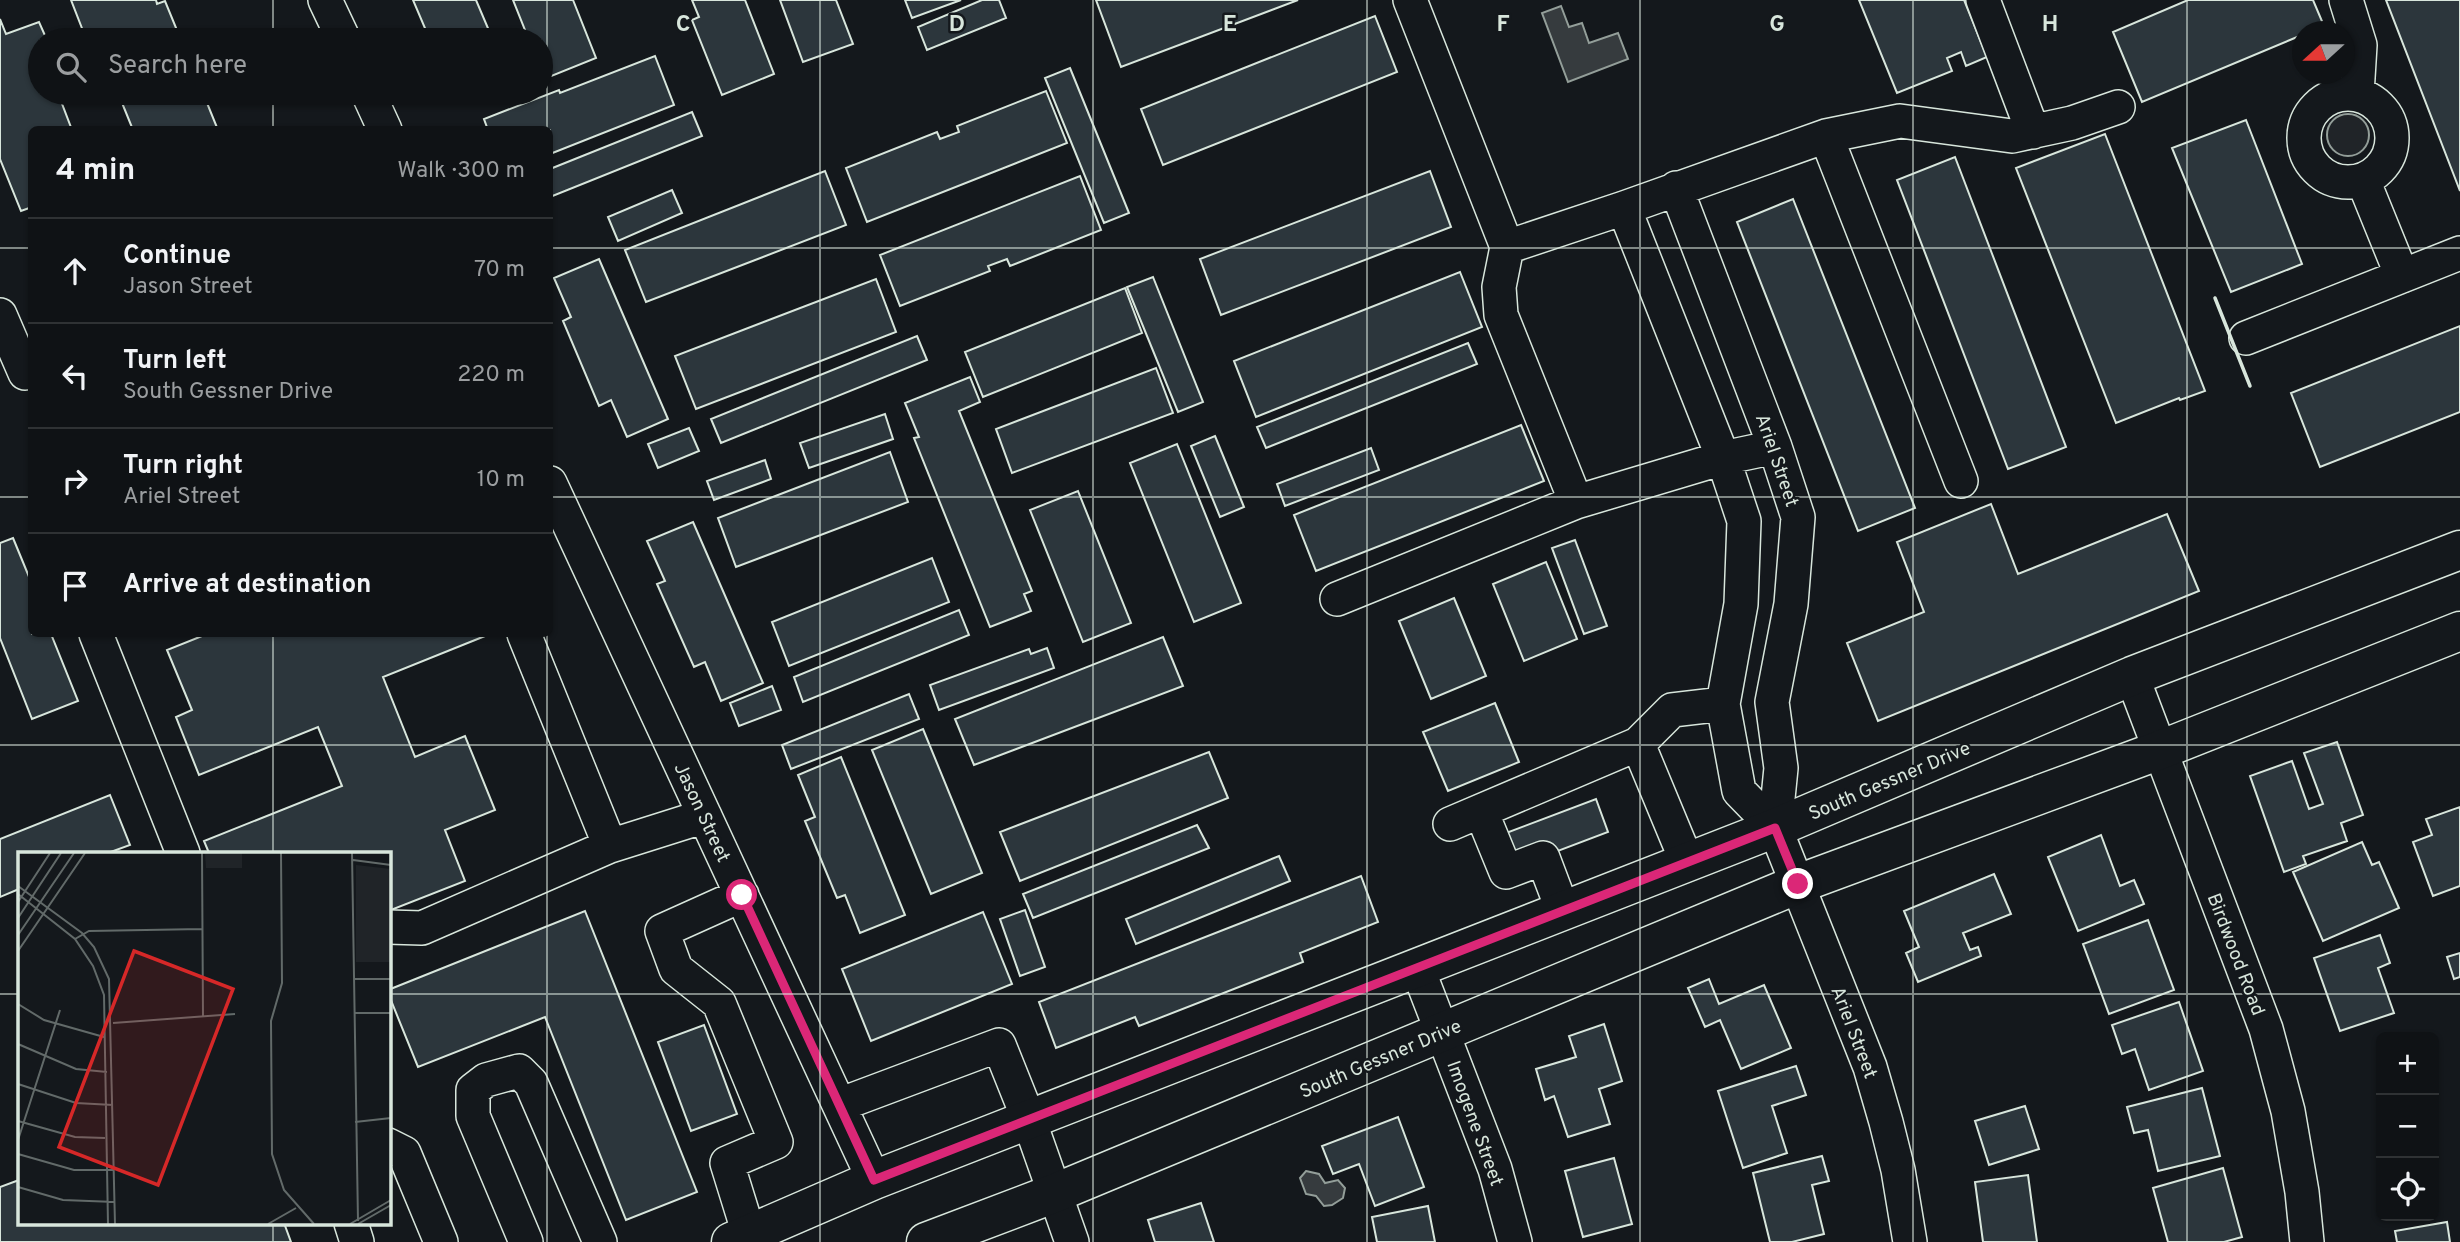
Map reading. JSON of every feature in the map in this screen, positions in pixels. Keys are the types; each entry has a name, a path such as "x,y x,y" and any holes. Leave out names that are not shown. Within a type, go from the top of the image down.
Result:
{"main road":[{"name":"South Gessner Drive","path":"740,1238 874,1180 1775,828 2132,676 2460,550"},
{"name":"South Gessner Drive","path":"926,1242 1055,1193 1798,884 2160,750 2460,631"}],"street":[{"path":"325,0 338,28"},
{"path":"1983,0 2033,132"},
{"path":"2346,0 2360,45 2357,94"},
{"path":"1417,2 1507,247 1499,287 1501,315 1576,502"},
{"path":"2357,94 2382,108 2393,135 2392,149 2386,162 2376,173 2349,183 2328,177 2311,162 2305,149 2304,134 2308,119 2316,107 2335,96 2357,94"},
{"path":"374,105 383,126"},
{"path":"1507,247 1826,136 1900,121 2012,136 2072,123 2118,107"},
{"path":"1826,136 1961,481"},
{"path":"2363,180 2402,276"},
{"name":"Ariel Street","path":"1676,188 1776,447 1798,517 1791,604 1772,702 1781,768 1775,828"},
{"name":"Ariel Street","path":"1625,208 1723,458 1744,521 1741,604 1723,704 1738,791 1775,828 1870,1067 1898,1170 1910,1242"},
{"path":"2246,338 2460,253"},
{"path":"0,314 19,375"},
{"path":"1337,599 1576,502 1723,458 1776,447"},
{"name":"Jason Street","path":"553,489 874,1180"},
{"path":"97,637 183,852"},
{"path":"525,637 610,846"},
{"name":"Birdwood Road","path":"2132,676 2266,1029 2288,1111 2302,1192 2307,1242"},
{"path":"1450,824 1637,744 1672,710 1723,704"},
{"path":"1637,744 1687,862"},
{"path":"1481,811 1506,872 1543,858 1563,911"},
{"path":"390,927 422,928 610,846 705,816"},
{"path":"740,1238 727,1163 776,1142 719,1003 676,969 662,931 742,895"},
{"name":"Imogene Street","path":"1417,967 1495,1169 1515,1242"},
{"path":"839,1105 999,1045 1030,1120 1072,1242"},
{"path":"526,1242 473,1116 473,1090 486,1080 519,1071 531,1083 600,1242"},
{"path":"390,1146 404,1153 441,1242"},
{"path":"351,1224 357,1242"}],"shaded area":[{"path":"1561,6 1569,27 1582,23 1589,43 1618,33 1628,59 1568,82 1542,13"},
{"path":"2348,114 2363,120 2369,135 2363,150 2348,156 2333,150 2327,135 2333,120"},
{"path":"1306,1171 1319,1174 1325,1183 1338,1180 1345,1188 1343,1198 1332,1205 1324,1206 1316,1196 1306,1194 1300,1178"}],"building":[{"path":"71,0 156,0 157,4 165,1 176,28 82,28"},
{"path":"413,0 476,0 488,28 425,28"},
{"path":"513,0 573,0 596,58 553,75 553,28 524,28"},
{"path":"692,0 745,0 774,74 722,95 692,20 699,17"},
{"path":"780,0 836,0 853,44 803,62"},
{"path":"905,0 961,0 912,18"},
{"path":"982,0 999,0 1006,18 927,50 918,27"},
{"path":"1096,0 1298,0 1121,67"},
{"path":"1859,0 1964,0 1987,57 1966,66 1961,52 1947,58 1952,71 1897,93"},
{"path":"2188,0 2313,0 2322,21 2292,21 2292,39 2142,102 2113,32"},
{"path":"2386,0 2460,0 2460,191"},
{"path":"1375,16 1397,72 1163,165 1141,109"},
{"path":"0,19 6,34 39,22 42,28 28,28 28,105 63,105 70,126 28,126 28,208 21,211 0,159"},
{"path":"655,56 674,105 553,153 553,126 487,126 484,119 520,105 553,105 553,92 559,90 560,93"},
{"path":"1070,68 1129,213 1104,223 1045,78"},
{"path":"1046,91 1067,143 867,222 846,168 937,132 940,139 959,132 957,126"},
{"path":"123,105 208,105 216,126 131,126"},
{"path":"692,112 702,136 553,196 553,168"},
{"path":"2246,120 2302,264 2231,292 2172,148"},
{"path":"2105,134 2205,391 2180,400 2179,398 2116,423 2016,168"},
{"path":"1955,157 2066,447 2008,469 1897,180"},
{"path":"825,171 846,225 646,302 625,250"},
{"path":"1430,171 1451,227 1221,315 1200,259"},
{"path":"1080,176 1101,230 1010,266 1007,259 988,266 990,271 900,306 880,255"},
{"path":"672,190 682,213 618,241 608,217"},
{"path":"1793,199 1915,508 1858,531 1737,222"},
{"path":"599,259 668,419 627,437 611,400 599,406 563,321 571,317 554,278"},
{"path":"1460,272 1482,327 1256,417 1234,361"},
{"path":"1153,277 1203,402 1178,412 1127,287"},
{"path":"876,279 896,332 696,409 675,356"},
{"path":"1125,288 1142,333 983,397 965,352"},
{"path":"2460,326 2460,412 2320,467 2291,393"},
{"path":"917,336 927,360 721,443 711,419"},
{"path":"1468,343 1477,364 1266,448 1257,427"},
{"path":"1156,368 1173,413 1012,473 996,429"},
{"path":"970,377 980,402 959,411 1032,591 1024,594 1031,611 990,627 914,438 919,437 905,403"},
{"path":"885,414 893,439 809,468 800,443"},
{"path":"1521,425 1544,481 1316,571 1294,515"},
{"path":"689,428 699,451 658,468 648,444"},
{"path":"1215,436 1244,507 1220,517 1191,446"},
{"path":"1177,444 1241,603 1194,622 1130,463"},
{"path":"1371,448 1379,470 1285,506 1277,484"},
{"path":"890,452 908,502 736,567 718,518"},
{"path":"765,460 771,479 714,500 707,481"},
{"path":"1078,491 1131,623 1083,642 1030,510"},
{"path":"1991,504 2018,574 2167,514 2199,591 1878,721 1847,643 1924,612 1897,542"},
{"path":"693,522 763,683 721,701 705,662 694,667 657,584 665,581 647,541"},
{"path":"13,538 28,574 28,637 52,637 78,701 32,719 0,638 0,543"},
{"path":"1575,540 1607,626 1584,634 1552,548"},
{"path":"932,558 949,602 789,666 772,622"},
{"path":"1546,562 1577,639 1524,661 1493,584"},
{"path":"1454,598 1486,676 1431,699 1399,621"},
{"path":"959,610 969,635 803,702 794,677"},
{"path":"200,637 483,637 383,677 415,757 465,736 495,810 445,830 465,881 391,910 390,852 209,852 204,841 342,786 318,727 199,775 176,717 192,710 167,650"},
{"path":"1163,637 1183,686 974,765 955,719"},
{"path":"1047,648 1054,668 939,710 930,685 1029,649 1031,654"},
{"path":"772,686 781,710 739,726 730,703"},
{"path":"909,694 919,719 791,769 782,745"},
{"path":"1495,703 1519,762 1448,791 1423,732"},
{"path":"923,729 982,873 931,894 872,750"},
{"path":"2337,742 2363,815 2341,823 2347,841 2303,856 2306,864 2284,872 2250,776 2292,761 2309,809 2323,804 2304,753"},
{"path":"1209,752 1228,798 1020,881 1000,832"},
{"path":"841,757 905,915 860,933 845,895 837,898 805,821 815,817 798,775"},
{"path":"110,795 130,845 111,852 18,852 18,889 0,897 0,839"},
{"path":"1596,799 1608,832 1518,866 1506,833"},
{"path":"2460,807 2460,886 2433,896 2413,842 2432,835 2426,819"},
{"path":"1197,825 1209,848 1033,918 1023,894"},
{"path":"2101,835 2120,886 2134,880 2144,904 2078,931 2048,857"},
{"path":"2362,842 2372,865 2379,862 2399,908 2323,941 2293,872"},
{"path":"1279,856 1290,881 1136,944 1126,919"},
{"path":"1994,874 2011,914 1963,933 1970,950 1978,947 1981,956 1918,982 1906,953 1919,947 1904,911"},
{"path":"1361,876 1378,922 1300,953 1303,962 1139,1026 1135,1017 1056,1048 1039,1002"},
{"path":"1025,910 1045,967 1020,976 1000,919"},
{"path":"585,911 697,1192 626,1220 545,1017 418,1067 390,998 390,989"},
{"path":"983,912 1012,984 871,1041 842,969"},
{"path":"2148,920 2174,990 2109,1014 2083,944"},
{"path":"2380,935 2390,963 2378,968 2394,1013 2340,1031 2314,958"},
{"path":"2460,953 2460,977 2454,979 2447,957"},
{"path":"1709,979 1719,1004 1764,985 1791,1048 1741,1069 1720,1020 1705,1027 1688,988"},
{"path":"2179,1002 2203,1071 2149,1090 2135,1049 2122,1054 2112,1025"},
{"path":"1604,1024 1622,1081 1599,1089 1610,1124 1568,1137 1554,1096 1545,1100 1536,1069 1576,1057 1569,1036"},
{"path":"704,1025 737,1114 691,1131 658,1042"},
{"path":"1796,1066 1806,1095 1772,1106 1787,1153 1743,1168 1718,1091"},
{"path":"2202,1088 2220,1156 2158,1171 2148,1130 2134,1133 2127,1107"},
{"path":"2025,1106 2039,1149 1989,1165 1975,1121"},
{"path":"1398,1117 1424,1187 1375,1206 1359,1164 1333,1174 1322,1146"},
{"path":"1822,1156 1829,1181 1812,1185 1824,1234 1792,1242 1770,1242 1753,1173"},
{"path":"1614,1158 1632,1224 1583,1237 1565,1171"},
{"path":"2223,1168 2242,1237 2224,1242 2168,1242 2153,1188"},
{"path":"2028,1175 2037,1242 1983,1242 1975,1182"},
{"path":"18,1180 18,1224 284,1224 291,1242 0,1242 0,1187"},
{"path":"1201,1203 1214,1242 1155,1242 1148,1220"},
{"path":"1428,1206 1435,1242 1377,1242 1372,1217"},
{"path":"2447,1222 2450,1242 2397,1242 2395,1231"}],"wall":[{"path":"2215,298 2250,386"}],"route":[{"path":"742,895 874,1180 1775,828 1798,884"}]}
